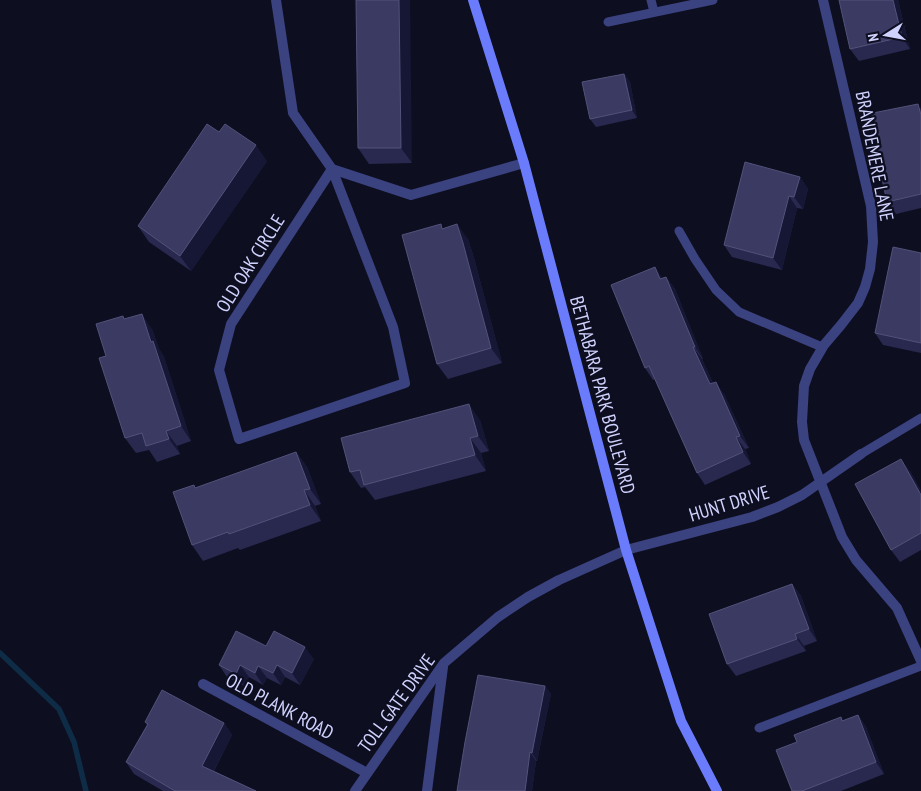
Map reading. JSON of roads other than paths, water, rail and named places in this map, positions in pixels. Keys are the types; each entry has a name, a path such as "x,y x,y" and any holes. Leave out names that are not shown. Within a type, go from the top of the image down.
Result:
{"street":[{"path":"276,0 293,113 332,168 411,195 524,163"},
{"name":"BETHABARA PARK BOULEVARD","path":"473,0 524,163 626,550 680,721 717,791"},
{"name":"BRANDEMERE LANE","path":"823,0 871,206 872,242 870,269 858,303 842,325 822,347 810,369 804,386 802,422 804,440 842,537 856,560 896,608 921,661"},
{"name":"OLD OAK CIRCLE","path":"332,168 393,327 406,383 239,439 219,370 231,324 332,168"},
{"name":"HUNT DRIVE","path":"626,550 752,517 778,508 802,495 860,454"},
{"name":"TOLL GATE DRIVE","path":"355,791 444,664 498,617 528,598 560,580 626,550"},
{"path":"427,791 444,664"},
{"name":"OLD PLANK ROAD","path":"203,684 367,773"}],"lane":[{"path":"651,0 654,12"},
{"path":"608,22 713,0"},
{"path":"679,231 716,290 739,312 822,347"},
{"path":"860,454 921,418"},
{"path":"759,728 921,666"}],"waterway":[{"path":"0,653 59,709 74,742 86,791"}]}
